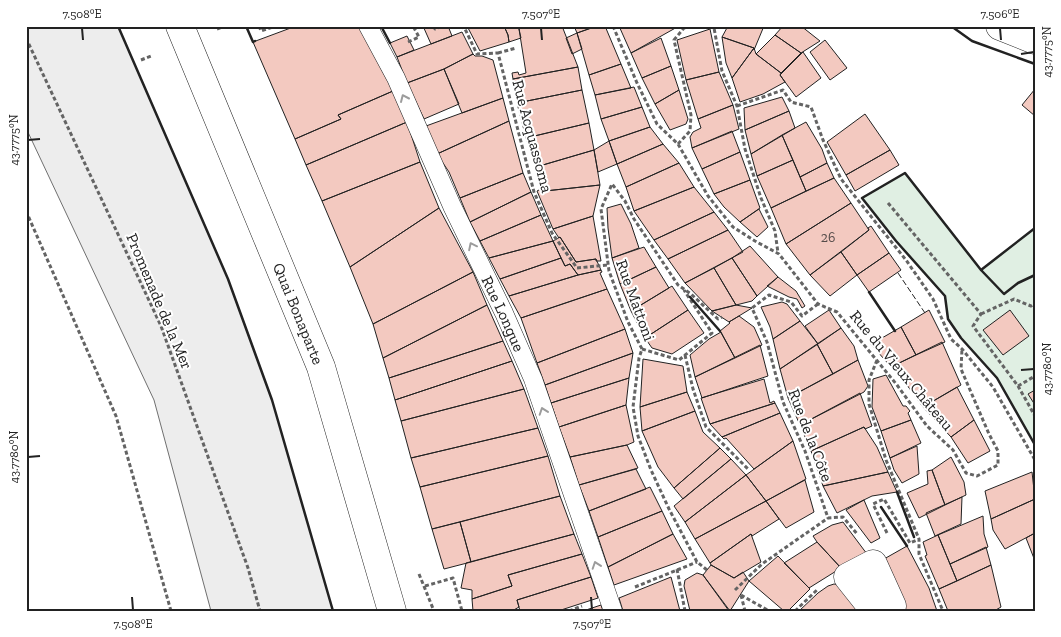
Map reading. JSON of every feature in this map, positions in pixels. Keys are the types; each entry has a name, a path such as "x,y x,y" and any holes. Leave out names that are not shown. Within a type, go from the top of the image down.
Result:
{"main road":[{"name":"Quai Bonaparte","path":"180,26 321,367 392,611"},
{"path":"1000,26 1035,40"},
{"path":"875,611 848,576 873,564 892,606 881,611"}],"lane":[{"name":"Rue Longue","path":"368,26 396,78 452,206 504,313 533,379 610,604"}],"path":[{"path":"259,26 261,31 276,26"},
{"path":"413,26 419,37"},
{"path":"434,26 435,30 442,26"},
{"path":"460,26 465,29 477,54 498,53 516,48"},
{"name":"Rue du Vieux Château","path":"613,26 636,83 657,124 678,144 708,196 733,227 778,254 818,304 837,312 877,359 927,426 952,450 966,473 977,476 998,465 998,451 961,369 962,349"},
{"path":"678,144 690,131 691,115 674,40 684,28 693,26"},
{"path":"708,26 714,28 722,71 737,106 744,149 775,231 778,254"},
{"name":"Promenade de la Mer","path":"26,38 161,326 248,568 260,611"},
{"name":"Rue Acquassoma","path":"498,53 534,192 552,233 577,268 608,265"},
{"path":"141,60 151,56"},
{"path":"737,106 784,90 791,102 811,107 823,140 841,179 906,260 934,299 951,339 962,349 993,387 1035,460"},
{"name":"Rue Mattoni","path":"683,289 678,285 644,235 625,201 612,184 601,209 608,265 628,322 642,349 638,358 633,407 638,436 669,509 697,562"},
{"path":"888,203 981,314"},
{"path":"26,211 116,416 171,611"},
{"path":"683,289 718,319 722,317"},
{"path":"642,349 679,360 712,333 683,289"},
{"name":"Rue de la Côte","path":"818,304 802,316 792,302 769,295 752,308 767,342 783,402 805,451 828,518"},
{"path":"1035,303 1031,306 1014,299 981,314 973,326 1018,386 1035,416"},
{"path":"685,355 693,389 706,428 748,469"},
{"path":"877,359 869,380 869,404 886,460 919,539 919,554 943,611"},
{"path":"1018,386 1035,376"},
{"path":"890,539 873,504 884,499 910,542 919,539"},
{"path":"735,590 762,564 828,518 843,517 859,536"},
{"path":"610,604 677,569 697,562 707,570"},
{"path":"677,569 685,611"},
{"path":"424,586 453,578 462,611"},
{"path":"745,611 741,595 769,611"}],"green space":[{"path":"905,173 981,270 1035,228 1035,445 997,378 961,338 948,319 945,296 896,241 862,198"}],"shaded area":[{"path":"26,26 118,26 228,279 272,400 333,611 211,611 154,400 26,128"}],"building":[{"path":"296,26 359,26 393,91 338,115 341,119 295,139 253,42"},
{"path":"423,26 448,26 452,36 431,44"},
{"path":"467,26 504,26 509,42 480,51"},
{"path":"504,26 524,26 519,29 521,38 509,42"},
{"path":"524,26 562,26 578,67 513,79 512,73 518,72 519,75 526,73 519,29"},
{"path":"574,26 597,26 577,33"},
{"path":"597,26 605,26 621,64 589,75 577,33"},
{"path":"619,26 679,26 631,53"},
{"path":"728,26 764,26 754,50 754,48 722,37"},
{"path":"783,26 801,26 820,41 801,53 775,35"},
{"path":"710,29 719,72 686,80 677,40"},
{"path":"462,32 473,54 444,69 407,83 397,57"},
{"path":"577,33 582,49 572,54 566,38"},
{"path":"775,35 801,53 781,73 756,54"},
{"path":"407,36 414,50 397,57 390,43"},
{"path":"722,37 754,48 732,78 726,63"},
{"path":"661,38 671,66 642,78 631,53"},
{"path":"825,40 847,68 830,80 810,52"},
{"path":"754,48 756,54 781,73 780,75 785,82 763,94 740,102 732,78"},
{"path":"803,52 821,78 796,97 780,75"},
{"path":"473,54 493,60 503,98 462,113 444,69"},
{"path":"621,64 631,88 595,95 589,75"},
{"path":"671,66 679,90 655,104 642,78"},
{"path":"578,67 582,90 517,103 513,79"},
{"path":"444,69 459,104 424,119 407,83"},
{"path":"719,72 733,105 698,119 686,80"},
{"path":"634,87 642,107 601,119 595,95"},
{"path":"1035,89 1035,116 1022,105"},
{"path":"582,90 589,123 526,138 517,103"},
{"path":"679,90 688,119 686,124 670,130 655,104"},
{"path":"393,91 407,122 306,165 295,139 341,119 338,115"},
{"path":"782,97 789,111 745,130 744,108"},
{"path":"503,98 509,121 437,154 426,126"},
{"path":"733,105 739,129 692,148 690,137 693,132 701,128 698,119"},
{"path":"642,107 650,127 609,141 601,119"},
{"path":"789,111 795,128 751,154 745,130"},
{"path":"865,114 890,150 846,175 827,142"},
{"path":"509,121 523,173 460,198 449,172 437,154"},
{"path":"407,122 420,162 322,201 306,165"},
{"path":"806,122 822,149 827,163 800,177 782,135"},
{"path":"589,123 594,150 536,167 526,138"},
{"path":"650,127 663,144 617,164 609,141"},
{"path":"732,131 740,152 702,169 692,148"},
{"path":"782,135 793,160 757,176 751,154"},
{"path":"609,141 617,164 598,172 594,150"},
{"path":"663,144 679,163 626,187 617,164"},
{"path":"594,150 600,185 545,191 536,167"},
{"path":"890,150 899,165 855,191 846,175"},
{"path":"740,152 750,180 714,194 702,169"},
{"path":"793,160 806,191 771,208 757,176"},
{"path":"420,162 439,208 350,267 322,201"},
{"path":"679,163 694,187 634,211 626,187"},
{"path":"827,163 834,178 806,191 800,177"},
{"path":"523,173 531,192 470,222 460,198"},
{"path":"834,178 851,203 786,244 771,208"},
{"path":"750,180 760,208 740,222 724,207 714,194"},
{"path":"600,185 593,216 553,229 537,191 543,188 545,191"},
{"path":"694,187 714,212 654,240 634,211"},
{"path":"531,192 541,215 480,241 470,222"},
{"path":"851,203 869,230 810,275 786,244"},
{"path":"621,204 631,224 639,248 612,258 607,208"},
{"path":"439,208 473,272 373,324 350,267"},
{"path":"759,209 768,227 757,237 740,222"},
{"path":"714,212 728,230 668,259 654,240"},
{"path":"541,215 553,241 489,258 480,241"},
{"path":"593,216 601,261 596,261 596,259 576,262 553,229"},
{"path":"871,226 889,253 857,275 841,252 869,230 868,228"},
{"path":"728,230 743,252 685,283 668,259"},
{"path":"560,237 576,262 596,259 601,270 578,275 570,264 565,266 553,241"},
{"path":"553,241 561,258 500,279 489,258"},
{"path":"750,246 778,277 757,296 732,258"},
{"path":"644,247 656,267 620,284 612,258"},
{"path":"841,252 857,275 830,296 810,275"},
{"path":"889,253 901,270 869,292 857,275"},
{"path":"561,258 565,266 570,264 578,275 509,296 500,279"},
{"path":"732,258 757,296 752,301 736,305 714,268"},
{"path":"656,267 669,288 631,311 620,284"},
{"path":"714,268 736,305 712,311 685,283"},
{"path":"601,270 602,272 600,273 607,289 521,318 509,296 578,275"},
{"path":"473,272 487,305 383,358 373,324"},
{"path":"778,277 796,291 805,306 802,308 797,299 767,286"},
{"path":"672,286 688,310 645,338 631,311"},
{"path":"607,289 625,329 537,363 521,318"},
{"path":"782,302 787,304 800,321 773,339 761,307"},
{"path":"487,305 503,341 389,378 383,358"},
{"path":"736,305 752,308 729,322 712,311"},
{"path":"688,310 704,333 672,354 652,348 645,338"},
{"path":"829,310 841,328 818,344 805,326"},
{"path":"929,310 945,342 916,355 901,327"},
{"path":"1010,310 1029,336 1003,355 983,330"},
{"path":"739,316 754,327 762,345 735,358 720,331"},
{"path":"800,321 818,344 780,369 773,339"},
{"path":"901,327 916,355 891,367 870,343"},
{"path":"841,328 854,346 858,360 833,374 817,344"},
{"path":"625,329 633,353 545,385 537,363"},
{"path":"721,332 735,358 695,377 690,355 709,339"},
{"path":"503,341 512,361 395,400 389,378"},
{"path":"942,342 961,385 923,407 893,366"},
{"path":"817,344 833,374 788,398 780,369"},
{"path":"760,345 768,376 702,398 695,377"},
{"path":"633,353 629,378 551,403 545,385"},
{"path":"643,359 683,366 687,392 640,407"},
{"path":"858,360 868,386 864,392 800,425 788,398"},
{"path":"512,361 524,389 401,421 395,400"},
{"path":"886,375 903,406 906,406 910,411 908,413 911,420 881,431 872,407 873,379"},
{"path":"629,378 626,405 559,427 551,403"},
{"path":"764,379 770,403 774,401 775,403 710,424 701,398"},
{"path":"957,387 974,420 951,437 923,407"},
{"path":"524,389 538,428 411,458 401,421"},
{"path":"1035,390 1035,405 1028,394"},
{"path":"687,392 695,411 642,431 640,407"},
{"path":"860,393 872,426 865,429 864,427 811,451 800,425"},
{"path":"775,403 780,413 722,437 710,424"},
{"path":"626,405 634,442 570,457 559,427"},
{"path":"695,411 703,432 720,448 674,488 658,467 642,431"},
{"path":"780,413 793,441 754,469 726,438 722,437"},
{"path":"911,420 921,443 890,458 881,431"},
{"path":"974,420 990,451 968,463 951,437"},
{"path":"864,427 877,447 888,472 823,486 811,451"},
{"path":"538,428 548,456 420,487 411,458"},
{"path":"793,441 806,479 766,501 746,475"},
{"path":"627,445 638,468 579,485 570,457"},
{"path":"917,446 919,474 902,483 894,470 890,458"},
{"path":"720,448 731,459 683,499 674,488"},
{"path":"548,456 560,496 432,529 420,487"},
{"path":"951,457 964,482 966,495 945,505 932,470"},
{"path":"731,459 746,475 685,522 674,506"},
{"path":"636,469 646,489 589,511 579,485"},
{"path":"932,470 945,505 919,518 907,493 928,484 927,471"},
{"path":"888,472 897,492 872,496 837,513 823,486"},
{"path":"1032,472 1035,499 991,519 985,491"},
{"path":"746,475 766,501 695,539 685,522"},
{"path":"805,480 814,512 786,528 766,501"},
{"path":"650,487 662,511 598,537 589,511"},
{"path":"560,496 574,534 471,562 460,522"},
{"path":"962,497 961,524 935,536 926,513"},
{"path":"1035,499 1035,533 1005,549 993,530 991,519"},
{"path":"864,500 880,538 871,543 846,510"},
{"path":"766,501 779,519 752,536 751,534 710,563 695,539"},
{"path":"662,511 673,534 608,567 598,537"},
{"path":"983,516 984,534 988,547 950,564 938,535"},
{"path":"460,522 471,562 444,569 432,529"},
{"path":"843,522 867,554 841,568 813,536 832,525"},
{"path":"1035,533 1035,561 1026,538"},
{"path":"574,534 582,554 508,575 512,586 472,599 472,590 461,588 466,563"},
{"path":"673,534 687,559 614,585 608,567"},
{"path":"751,534 761,562 734,578 711,565 710,563"},
{"path":"938,535 957,581 939,589 925,556 927,555 923,542"},
{"path":"817,542 841,568 809,588 784,563"},
{"path":"907,546 929,588 937,611 904,611 884,559"},
{"path":"986,547 991,565 957,581 950,564"},
{"path":"582,554 591,577 517,600 519,607 512,611 473,611 472,599 512,586 508,575"},
{"path":"778,556 810,589 788,611 784,611 749,581"},
{"path":"711,565 734,578 743,572 749,581 730,611 703,575"},
{"path":"991,565 1001,607 994,611 948,611 939,589"},
{"path":"697,573 703,575 729,611 690,611 684,586 685,580"},
{"path":"591,577 598,598 558,611 520,611 517,600"},
{"path":"671,577 680,611 623,611 619,598"},
{"path":"834,584 842,585 862,611 799,611 818,593"},
{"path":"601,605 603,611 583,611"}],"fence":[{"path":"898,273 925,313"}],"wall":[{"path":"118,26 228,279 272,400 333,611"},
{"path":"246,26 253,42 255,41"},
{"path":"381,26 390,43"},
{"path":"951,26 972,41 1035,64"},
{"path":"1035,228 981,270 905,173 862,198 896,241 945,296 948,319 961,338 997,378 1035,445"},
{"path":"981,270 1004,294 1018,283 1035,275"},
{"path":"869,292 895,331"},
{"path":"690,297 720,331"},
{"path":"897,492 914,537"},
{"path":"881,507 907,546"}]}
